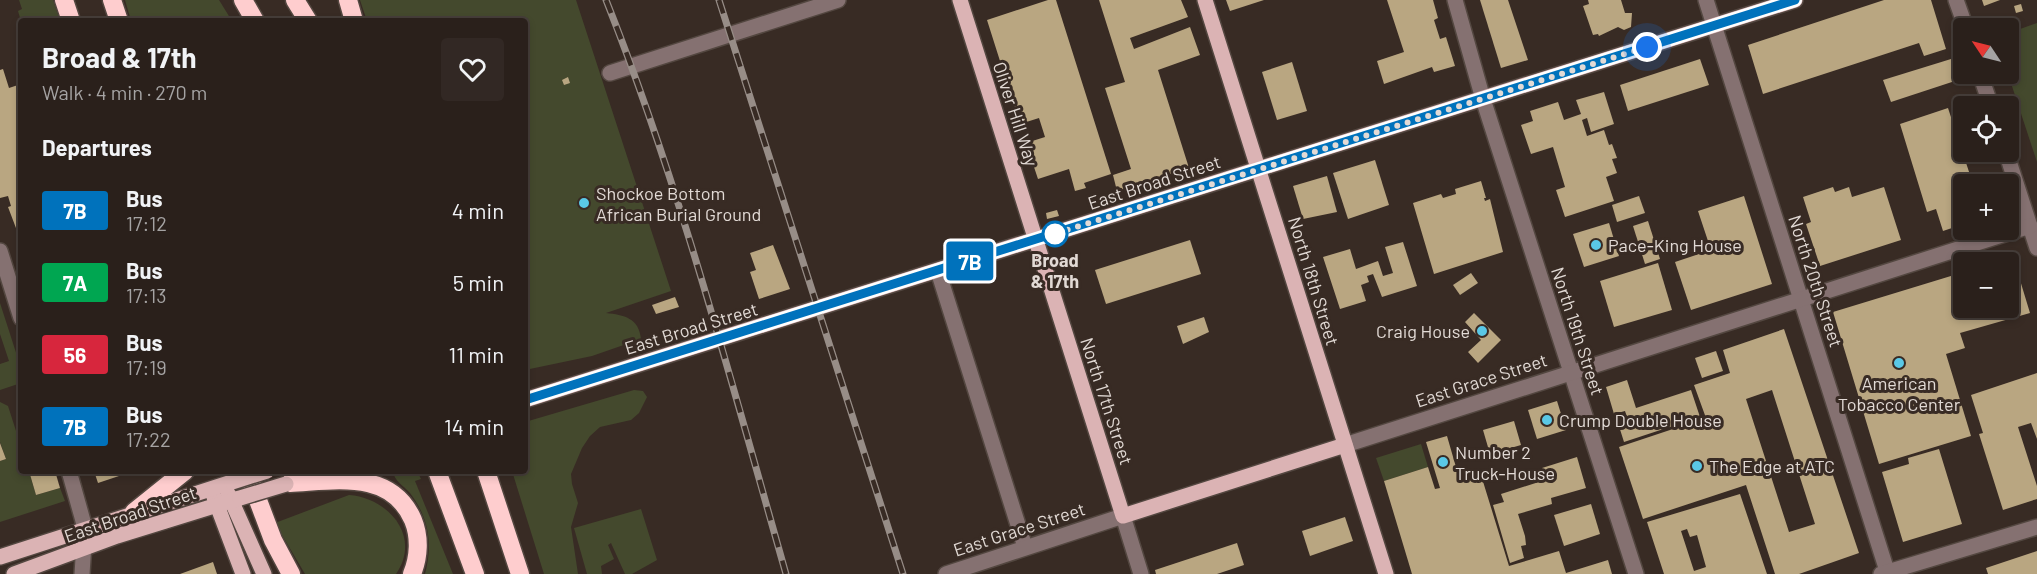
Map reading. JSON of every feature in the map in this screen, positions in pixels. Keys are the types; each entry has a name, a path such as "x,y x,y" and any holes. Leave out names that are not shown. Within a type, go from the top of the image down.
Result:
{"highway":[{"path":"64,0 70,18"},
{"path":"112,0 118,18"},
{"path":"243,0 253,18"},
{"path":"295,0 306,18"},
{"path":"348,0 353,18"},
{"path":"134,512 181,474"},
{"path":"438,474 475,574"},
{"path":"487,474 520,574"},
{"path":"288,483 364,481 390,490 410,513 416,530 418,552 412,574"},
{"path":"228,482 273,540 291,574"}],"main road":[{"name":"Oliver Hill Way","path":"960,0 1036,240"},
{"name":"North 18th Street","path":"1205,0 1386,574"},
{"name":"East Broad Street","path":"528,399 1795,0"},
{"name":"North 17th Street","path":"1036,240 1123,516"},
{"name":"East Grace Street","path":"1123,516 1345,445"},
{"name":"East Broad Street","path":"0,557 256,474"},
{"name":"East Broad Street","path":"14,574 229,501 317,474"},
{"path":"228,482 229,501 243,574"},
{"path":"229,501 264,574"}],"street":[{"path":"610,73 838,0"},
{"name":"North 19th Street","path":"1455,0 1483,99 1636,574"},
{"name":"North 20th Street","path":"1706,0 1885,573"},
{"path":"1956,0 1962,18"},
{"path":"2009,162 2037,248"},
{"name":"East Grace Street","path":"1345,445 2030,226"},
{"path":"0,251 2,267 18,310"},
{"path":"938,271 1025,547"},
{"path":"70,474 85,528 82,574"},
{"name":"East Grace Street","path":"946,573 1123,516"},
{"name":"North 17th Street","path":"1123,516 1141,574"},
{"path":"1885,573 2037,528"}],"green space":[{"path":"19,0 53,0 59,18 20,18 18,11 22,9"},
{"path":"125,0 219,0 230,18 130,18"},
{"name":"Shockoe Bottom African Burial Ground","path":"360,0 576,0 671,291 606,313 630,319 637,326 641,339 592,356 528,369 528,18 366,18"},
{"path":"2037,23 2037,162 2019,107 2019,96 2015,96 2011,84 2019,84 2019,29"},
{"path":"0,303 18,359 18,384 0,390 0,364 9,361 0,334"},
{"path":"634,390 643,391 647,397 639,413 631,420 600,427 590,436 571,474 578,503 571,527 578,574 544,574 513,474 528,474 528,421"},
{"path":"0,402 8,406 18,434 18,474 30,474 36,495 60,488 65,501 0,522 0,461 6,459 0,442"},
{"path":"1421,444 1428,467 1384,481 1376,458"},
{"path":"394,474 418,474 421,479 415,481 453,574 425,574 429,552 428,532 416,502"},
{"path":"349,495 376,503 397,521 403,533 405,546 403,560 396,574 305,574 275,523"},
{"path":"641,509 657,560 632,574 625,574 611,543 608,545 614,559 601,566 602,574 587,574 574,528"}],"building":[{"path":"1048,0 1056,0 1111,174 1084,183 1086,188 1075,191 1069,169 1038,179 1026,143 1045,137 1039,118 1020,124 987,20"},
{"path":"1099,0 1181,0 1188,17 1130,38 1134,49 1190,27 1200,55 1158,70 1189,168 1117,191 1113,175 1131,169 1105,88 1125,82"},
{"path":"1226,0 1264,0 1230,11"},
{"path":"1387,0 1433,0 1438,18 1434,20 1440,39 1446,37 1455,66 1434,72 1432,67 1384,84 1377,61 1404,52"},
{"path":"1480,0 1508,0 1528,60 1501,68"},
{"path":"1588,0 1621,0 1625,13 1632,13 1631,27 1624,30 1618,27 1599,36 1598,34 1593,35 1583,6 1589,4"},
{"path":"1884,0 1931,0 1946,49 1924,56 1919,43 1763,94 1748,45"},
{"path":"1982,0 2000,0 1984,6"},
{"path":"2021,4 2023,11 2016,13 2014,6"},
{"path":"1700,59 1709,85 1628,111 1620,85"},
{"path":"1951,59 1953,65 1953,82 1891,102 1883,80"},
{"path":"1292,62 1307,111 1277,120 1262,72"},
{"path":"3,69 9,88 18,85 18,233 8,207 11,206 8,196 0,198 0,70"},
{"path":"568,77 570,83 564,85 562,80"},
{"path":"1604,92 1614,124 1591,132 1587,118 1582,120 1587,136 1604,130 1609,145 1612,144 1617,158 1612,159 1617,173 1606,177 1614,201 1565,217 1556,190 1565,187 1553,147 1531,154 1521,125 1533,121 1530,111 1558,102 1564,120 1581,114 1576,100"},
{"path":"1948,108 1953,123 1953,162 1966,162 1970,174 1953,174 1953,228 1943,231 1936,209 1927,212 1900,124"},
{"path":"1375,160 1389,205 1348,219 1333,173"},
{"path":"1327,176 1337,212 1303,219 1293,186"},
{"path":"1481,181 1485,201 1490,199 1503,252 1434,274 1413,203 1441,194 1443,198 1456,194 1455,189"},
{"path":"1833,187 1835,192 1849,187 1852,197 1884,187 1901,240 1820,266 1806,224 1811,222 1803,197"},
{"path":"1639,196 1645,213 1617,222 1612,205"},
{"path":"1744,196 1772,284 1691,310 1675,262 1711,250 1698,211"},
{"path":"1057,210 1059,216 1047,219 1046,213"},
{"path":"1648,221 1660,259 1645,264 1633,226"},
{"name":"Pace-King House","path":"1609,223 1619,256 1584,267 1573,234"},
{"path":"1190,240 1201,274 1106,304 1095,270"},
{"path":"1403,242 1417,286 1382,297 1373,274 1367,276 1369,282 1361,285 1366,301 1340,309 1323,257 1350,249 1356,269 1378,261 1383,276 1393,273 1385,247"},
{"path":"773,245 790,289 759,299 750,272 756,270 750,253"},
{"path":"1658,263 1672,310 1614,327 1600,281"},
{"path":"1471,273 1478,283 1460,295 1453,285"},
{"name":"American Tobacco Center","path":"1953,275 1953,318 2012,318 1960,333 1965,348 1946,354 1971,436 1879,464 1833,312"},
{"name":"American Tobacco Center","path":"2019,277 2030,313 2019,316"},
{"path":"675,297 679,307 656,314 652,305"},
{"name":"Craig House","path":"1474,313 1501,340 1478,363 1468,352 1481,340 1465,322"},
{"path":"1204,317 1209,332 1183,344 1177,326"},
{"name":"The Edge at ATC","path":"1784,329 1859,553 1799,574 1775,574 1746,485 1643,519 1619,447 1706,418 1694,385 1730,373 1723,350","holes":["1772,390 1815,524 1789,532 1746,399"]},
{"path":"1716,351 1723,371 1702,378 1695,358"},
{"path":"2037,373 2037,439 2031,423 2018,427 2037,486 2037,499 2003,510 1979,434 1983,433 1971,395"},
{"path":"1627,380 1636,408 1691,390 1700,417 1624,442 1618,423 1628,420 1625,411 1614,414 1606,387"},
{"name":"Crump Double House","path":"1557,401 1566,430 1537,439 1528,410"},
{"path":"1514,421 1521,445 1490,454 1483,430"},
{"path":"1447,436 1460,481 1481,475 1509,566 1559,551 1566,573 1608,560 1612,574 1412,574 1384,481 1428,467 1435,489 1440,488 1426,442"},
{"path":"0,443 6,459 0,461"},
{"path":"1939,449 1962,524 1903,542 1882,472 1909,464 1908,458"},
{"path":"1577,457 1586,488 1551,498 1552,504 1518,514 1525,536 1526,545 1521,546 1524,558 1510,563 1493,505 1504,502 1501,494 1545,480 1542,468"},
{"path":"30,474 56,474 60,488 36,495"},
{"path":"95,474 125,474 98,483"},
{"path":"1740,494 1767,574 1664,574 1647,522","holes":["1687,529 1690,537 1697,535 1706,567 1694,571 1681,531"]},
{"path":"1591,504 1600,534 1564,546 1554,515"},
{"path":"1345,517 1353,541 1310,556 1302,531"},
{"path":"1237,543 1244,565 1217,574 1156,574 1155,570"},
{"path":"2037,551 2037,574 1988,574 1986,568"},
{"path":"213,562 217,574 180,574"}],"railway":[{"path":"606,0 633,70 681,212 786,574"},
{"path":"719,0 903,574"}],"bus line":[{"name":"7B","path":"528,399 1795,0"}],"place":[{"name":"Shockoe Bottom African Burial Ground","path":"584,203"},
{"name":"Broad & 17th","path":"1055,234"},
{"name":"Pace-King House","path":"1596,245"},
{"name":"Craig House","path":"1482,331"},
{"name":"American Tobacco Center","path":"1899,363"},
{"name":"Crump Double House","path":"1547,420"},
{"name":"Number 2 Truck-House","path":"1443,462"},
{"name":"The Edge at ATC","path":"1697,466"}],"route":[{"path":"1055,234 1051,235 1647,47"}]}
